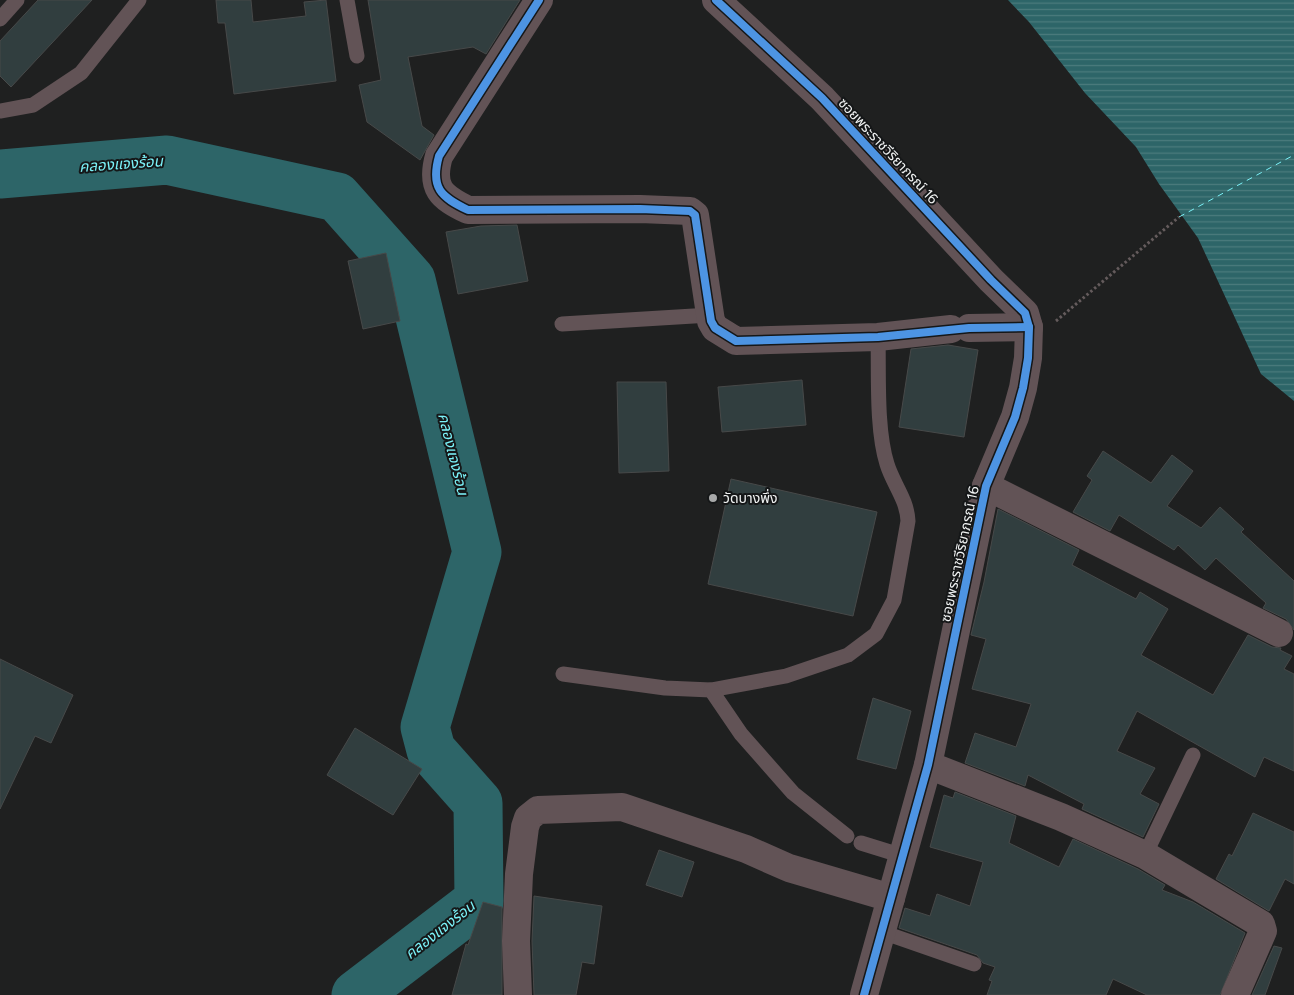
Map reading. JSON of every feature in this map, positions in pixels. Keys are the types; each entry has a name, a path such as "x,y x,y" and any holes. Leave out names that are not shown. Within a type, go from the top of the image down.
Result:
{"street":[{"path":"539,0 439,156 435,171 437,185 449,201 468,210 640,209 690,211 695,215 710,315 714,328 736,341 878,337 960,328 1041,325"},
{"name":"ซอยพระราชวีริยาภรณ์ 16","path":"716,0 822,98 991,280 1025,313 1041,325 1028,358 1023,388 1015,417 986,486 928,765 864,995"},
{"path":"986,486 1279,633"},
{"path":"928,765 1061,817 1145,855 1260,924 1263,931 1235,995"},
{"path":"518,995 516,941 519,874 524,827 533,813 538,810 622,807 746,849 789,868 891,898"}],"lane":[{"path":"0,19 17,0"},
{"path":"0,111 33,105 81,73 139,0"},
{"path":"347,0 357,56"},
{"path":"562,324 710,315"},
{"path":"563,674 665,688 711,690 786,676 848,655 876,634 894,600 908,521 908,509 887,464 881,424 878,337"},
{"path":"711,690 741,734 793,793 854,840 903,856"},
{"path":"1145,855 1193,755"},
{"path":"882,932 974,964"}],"path":[{"path":"1041,325 1179,217"}],"water":[{"path":"1008,0 1294,0 1294,401 1261,374 1198,238 1159,184 1136,147 1085,93 1029,22"}],"building":[{"path":"38,0 92,0 11,87 0,76 0,41"},
{"path":"216,0 251,0 253,22 306,16 304,2 326,0 336,81 234,94 225,23 218,23"},
{"path":"368,0 520,0 486,54 473,47 408,57 422,126 434,135 420,160 367,122 359,85 381,80"},
{"path":"517,225 528,281 458,294 446,232 481,226"},
{"path":"386,253 400,321 363,329 348,261"},
{"path":"948,345 978,350 964,437 899,427 911,349"},
{"path":"802,380 806,425 722,432 718,387"},
{"path":"617,382 666,382 669,471 619,473"},
{"path":"1103,451 1151,483 1172,455 1193,471 1167,506 1201,528 1220,507 1244,529 1241,532 1294,581 1294,630 1286,619 1263,608 1266,603 1216,558 1205,570 1178,545 1174,550 1119,515 1110,531 1073,512 1092,480 1087,476"},
{"path":"731,479 877,512 853,616 708,584"},
{"path":"998,509 1079,550 1072,565 1136,599 1140,592 1168,609 1141,655 1213,695 1248,635 1272,647 1281,648 1280,650 1292,656 1284,669 1294,674 1294,771 1264,757 1255,777 1137,711 1117,751 1155,768 1140,794 1159,804 1143,837 1082,809 1084,804 1028,775 1025,786 965,763 975,733 1016,747 1031,704 972,689 986,639 971,635 984,582"},
{"path":"0,659 73,695 51,743 35,736 0,809"},
{"path":"873,698 911,711 896,769 857,759"},
{"path":"355,728 422,769 393,815 327,775"},
{"path":"955,792 1016,816 1009,843 1059,867 1073,839 1138,869 1165,885 1162,890 1193,902 1245,933 1220,995 1147,995 1113,979 1106,995 987,995 992,981 989,980 995,967 983,963 977,955 899,928 905,908 930,916 937,894 970,906 983,862 930,847 944,795 953,798"},
{"path":"1253,813 1294,832 1294,884 1285,879 1269,911 1216,879 1229,854 1232,856"},
{"path":"659,850 694,862 682,897 646,885"},
{"path":"534,896 602,906 594,964 582,962 576,995 534,995 532,941"},
{"path":"483,902 502,907 502,995 452,995 466,944 468,945"},
{"path":"1274,946 1282,948 1265,995 1252,995"}],"waterway":[{"name":"คลองแจงร้อน","path":"0,174 167,160 337,197 411,280 477,552 425,727 431,750 478,803 479,901 356,995"}],"ferry route":[{"path":"1179,217 1294,155"}],"cycle path":[{"path":"539,0 439,156 436,176 437,184 451,201 468,210 640,209 690,211 695,215 711,321 715,328 736,341 878,337 969,328 1029,327"},
{"path":"716,0 822,98 991,280 1025,313 1029,327 1028,358 1023,388 1015,417 986,486 928,765 864,995"}],"place":[{"name":"วัดบางพึ่ง","path":"713,498"}]}
